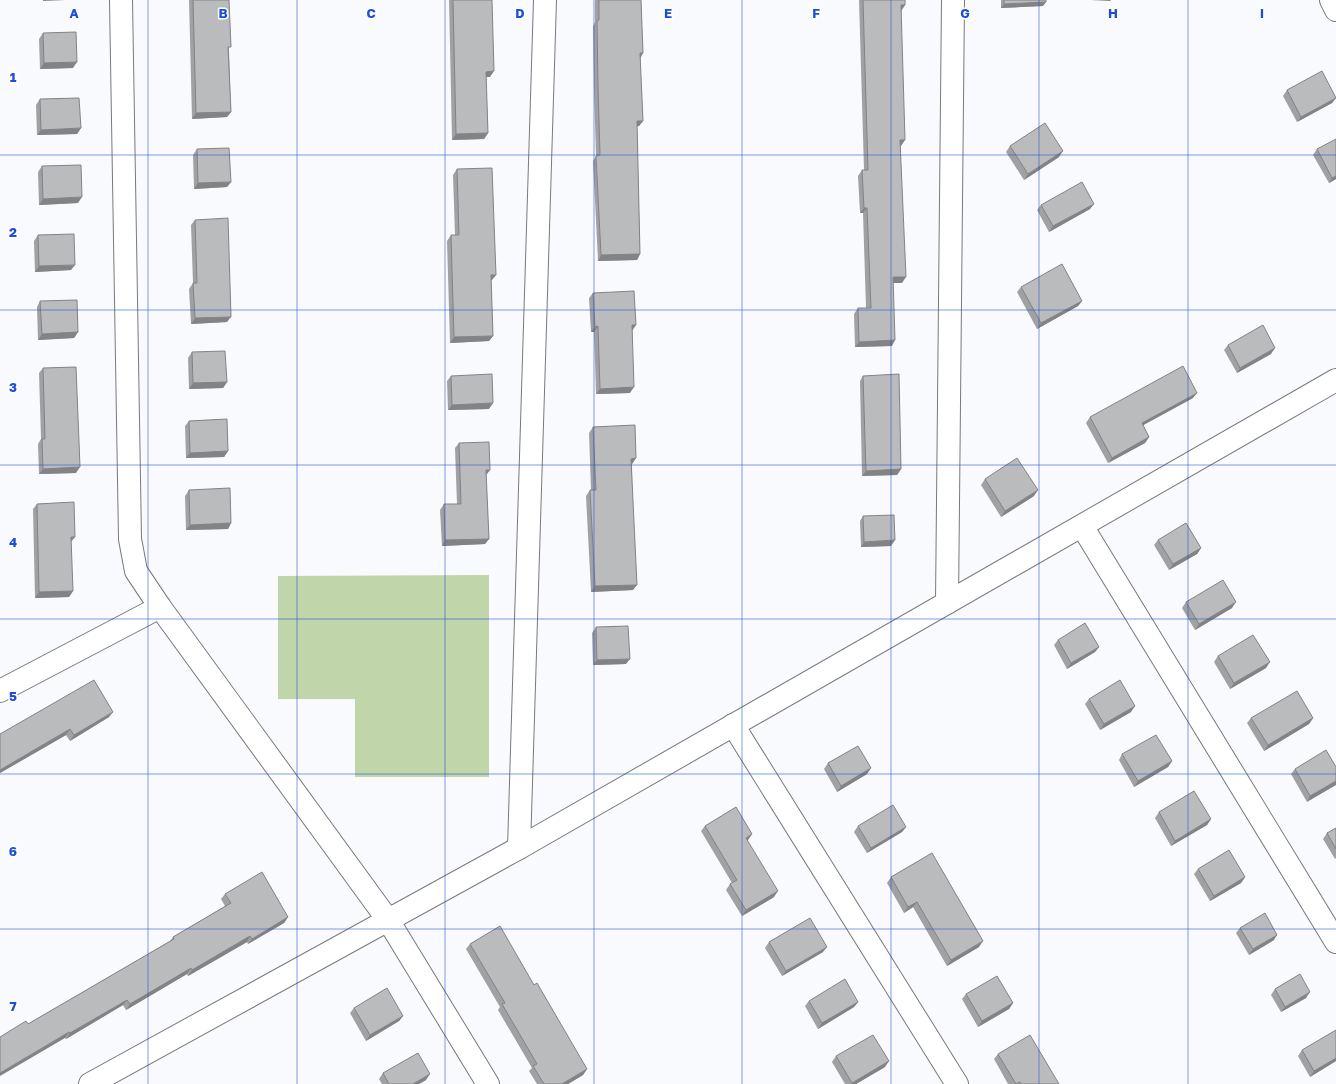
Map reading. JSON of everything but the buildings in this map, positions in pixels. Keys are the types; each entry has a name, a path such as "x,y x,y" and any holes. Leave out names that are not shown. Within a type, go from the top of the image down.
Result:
{"street":[{"path":"121,0 130,539 136,571 160,607 388,920 488,1084"},
{"path":"519,848 545,0"},
{"path":"947,602 953,0"},
{"path":"1331,0 1336,10"},
{"path":"90,1084 519,848 1336,380"},
{"path":"1082,526 1336,942"},
{"path":"0,691 160,607"},
{"path":"733,725 956,1084"}],"green space":[{"path":"489,575 489,777 355,777 355,699 278,699 278,576"}]}
